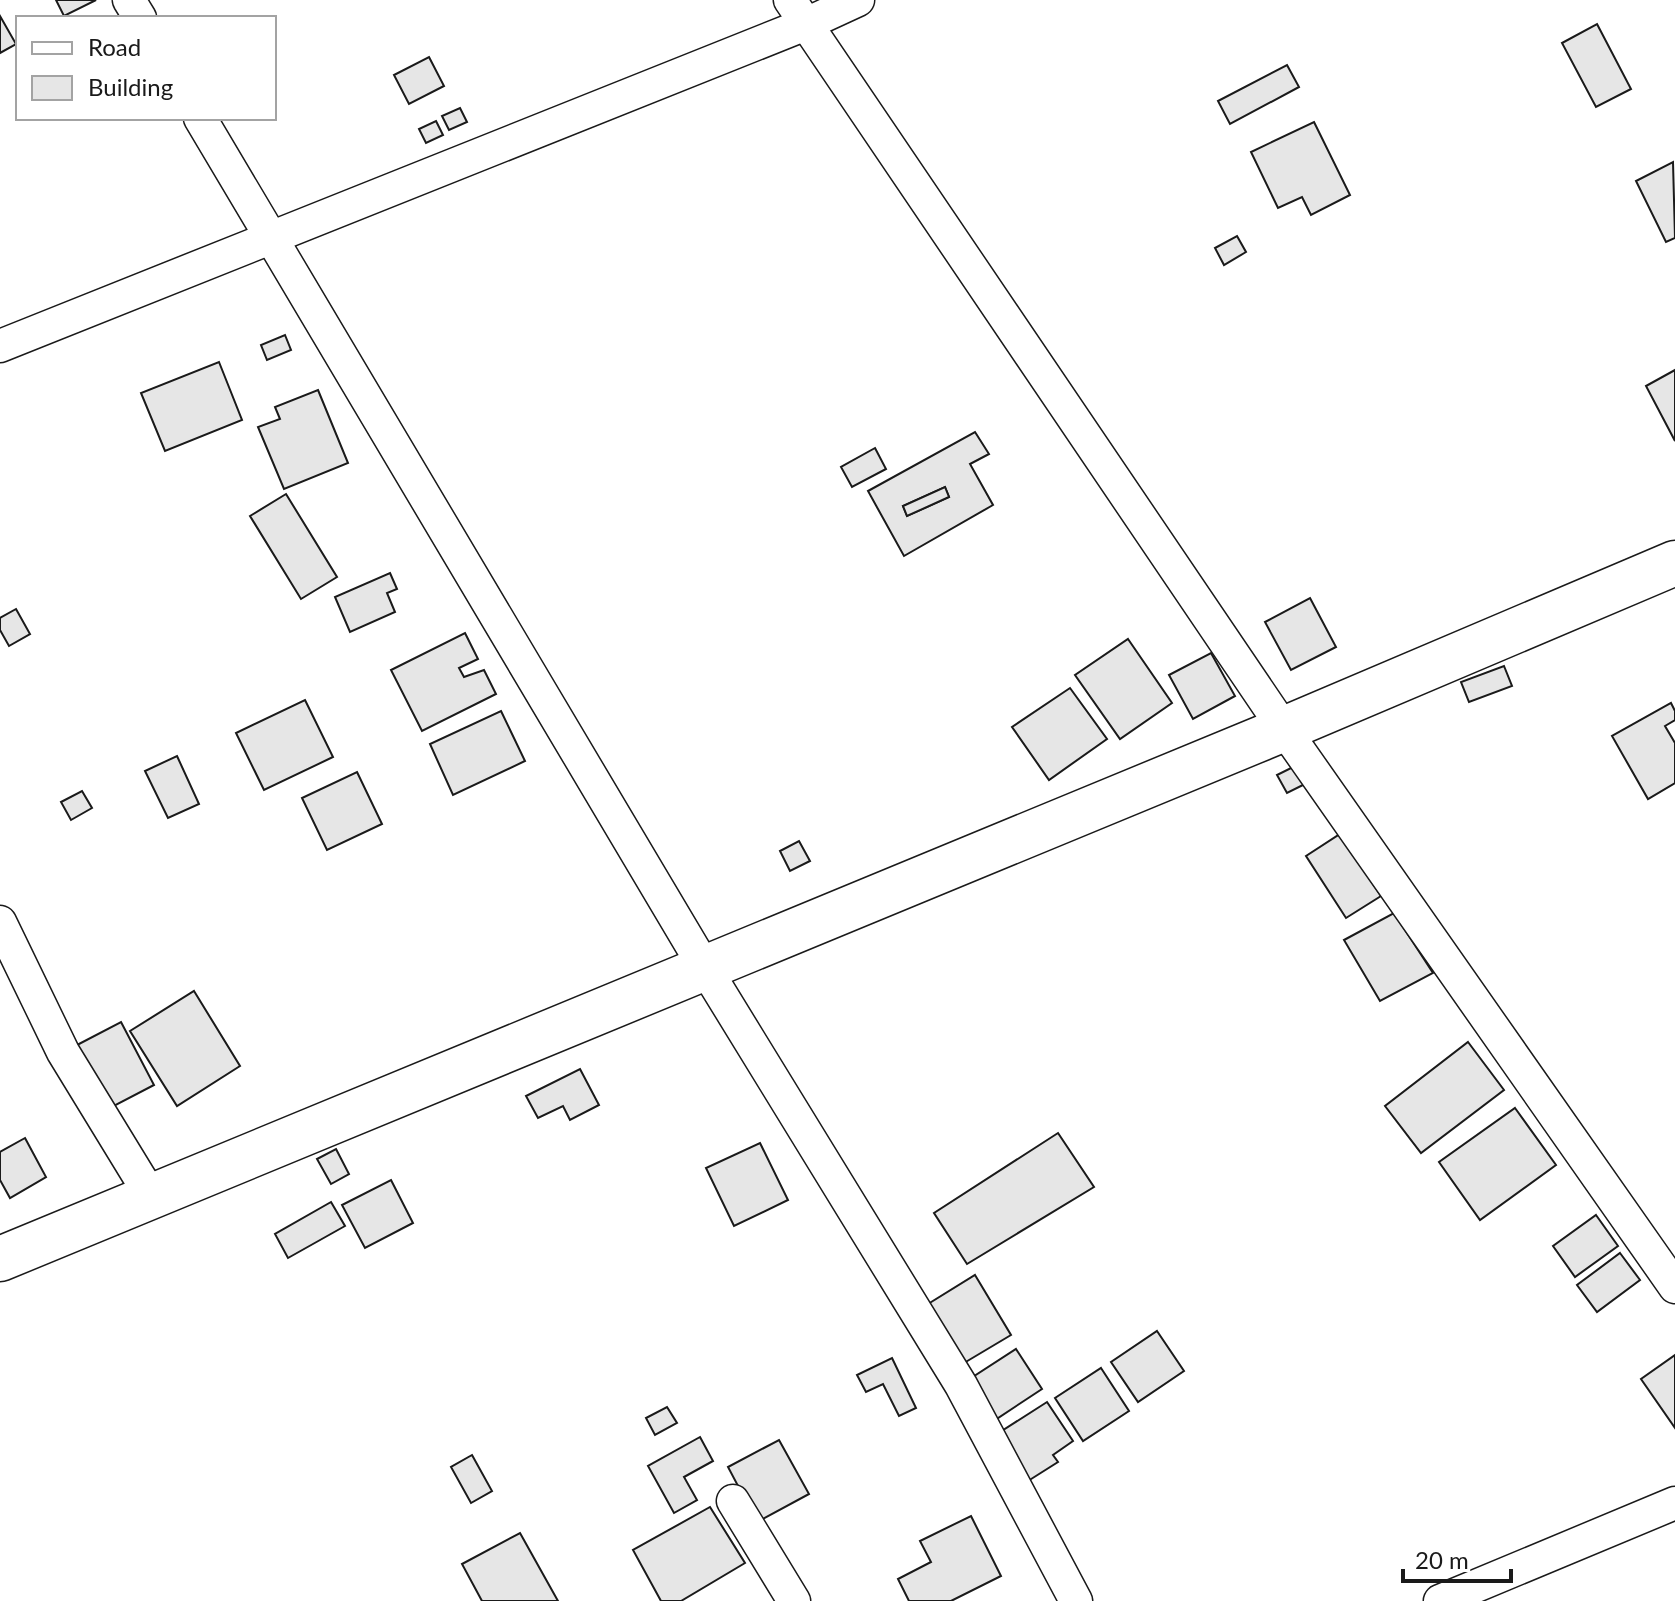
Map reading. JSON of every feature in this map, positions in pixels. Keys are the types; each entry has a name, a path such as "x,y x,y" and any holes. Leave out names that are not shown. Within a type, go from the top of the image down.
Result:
{"main road":[{"path":"0,1259 1284,729 1675,563"}],"street":[{"path":"0,346 272,237 798,12 858,0"},
{"path":"798,12 1284,729 1675,1287"},
{"path":"201,120 705,968 961,1385 1076,1601"},
{"path":"0,922 63,1052 151,1196"},
{"path":"733,1501 794,1601"},
{"path":"1440,1601 1675,1503"}],"building":[{"path":"56,0 96,0 64,16"},
{"path":"0,16 16,44 0,53"},
{"path":"1597,24 1631,89 1596,107 1562,43"},
{"path":"429,57 444,86 409,104 394,75"},
{"path":"1287,65 1299,87 1230,124 1218,101"},
{"path":"460,108 467,122 449,130 442,116"},
{"path":"436,121 443,135 426,143 419,129"},
{"path":"1314,122 1350,195 1311,215 1302,197 1278,208 1251,152"},
{"path":"1673,162 1675,238 1666,242 1636,181"},
{"path":"1237,236 1246,252 1224,265 1215,248"},
{"path":"285,335 291,350 267,360 261,345"},
{"path":"219,362 242,420 165,451 141,393"},
{"path":"1675,370 1675,441 1646,386"},
{"path":"318,390 348,463 284,489 258,427 280,419 275,407"},
{"path":"975,432 989,454 970,464 993,505 904,556 868,491","holes":["945,487 949,497 907,516 903,506"]},
{"path":"875,448 886,469 852,487 841,467"},
{"path":"945,487 949,497 907,516 903,506"},
{"path":"286,494 337,577 301,599 250,516"},
{"path":"390,573 397,589 387,593 395,612 350,632 335,597"},
{"path":"1310,598 1336,647 1291,670 1265,622"},
{"path":"16,609 30,634 9,646 0,630 0,618"},
{"path":"465,633 478,659 459,668 464,677 484,670 496,694 422,731 391,670"},
{"path":"1128,639 1172,703 1120,739 1075,675"},
{"path":"1211,653 1235,696 1193,719 1169,675"},
{"path":"1504,666 1512,686 1469,702 1461,682"},
{"path":"1070,688 1107,739 1049,780 1012,727"},
{"path":"305,700 333,757 264,790 236,733"},
{"path":"1671,703 1675,720 1665,726 1675,743 1675,783 1648,799 1612,736"},
{"path":"501,711 525,761 453,795 430,744"},
{"path":"177,756 199,804 168,818 145,771"},
{"path":"1297,765 1307,783 1287,793 1277,775"},
{"path":"357,772 382,824 327,850 302,798"},
{"path":"82,791 92,808 71,820 61,802"},
{"path":"1340,834 1381,896 1346,918 1306,856"},
{"path":"799,841 810,861 790,871 780,851"},
{"path":"1394,913 1433,973 1380,1001 1344,940"},
{"path":"194,991 240,1066 177,1106 130,1031"},
{"path":"121,1022 154,1085 110,1108 77,1045"},
{"path":"1468,1042 1504,1090 1421,1153 1385,1106"},
{"path":"580,1069 599,1105 570,1120 563,1106 538,1118 526,1096"},
{"path":"1515,1108 1556,1165 1480,1220 1439,1162"},
{"path":"1058,1133 1094,1187 967,1264 934,1213"},
{"path":"25,1138 46,1177 10,1198 0,1180 0,1152"},
{"path":"760,1143 788,1200 734,1226 706,1168"},
{"path":"336,1149 349,1174 331,1184 317,1159"},
{"path":"391,1180 413,1223 365,1248 342,1205"},
{"path":"331,1202 345,1226 288,1258 275,1234"},
{"path":"1596,1215 1618,1246 1575,1277 1553,1246"},
{"path":"1620,1253 1640,1280 1597,1312 1577,1285"},
{"path":"975,1275 1011,1335 964,1363 928,1304"},
{"path":"1157,1331 1184,1371 1138,1402 1111,1362"},
{"path":"1016,1349 1042,1389 992,1422 965,1382"},
{"path":"1675,1355 1675,1428 1641,1379"},
{"path":"892,1358 916,1408 899,1416 883,1384 866,1392 857,1375"},
{"path":"1101,1368 1129,1411 1083,1441 1055,1398"},
{"path":"1047,1402 1073,1441 1053,1455 1058,1462 1028,1481 997,1434"},
{"path":"667,1407 677,1423 655,1435 646,1418"},
{"path":"700,1437 713,1461 684,1477 697,1500 674,1513 648,1466"},
{"path":"779,1440 809,1494 757,1522 728,1467"},
{"path":"472,1455 492,1491 471,1503 451,1467"},
{"path":"710,1507 745,1563 681,1601 661,1601 633,1550"},
{"path":"971,1516 1001,1576 951,1601 909,1601 898,1579 931,1562 920,1541"},
{"path":"520,1533 558,1601 482,1601 462,1564"}]}
